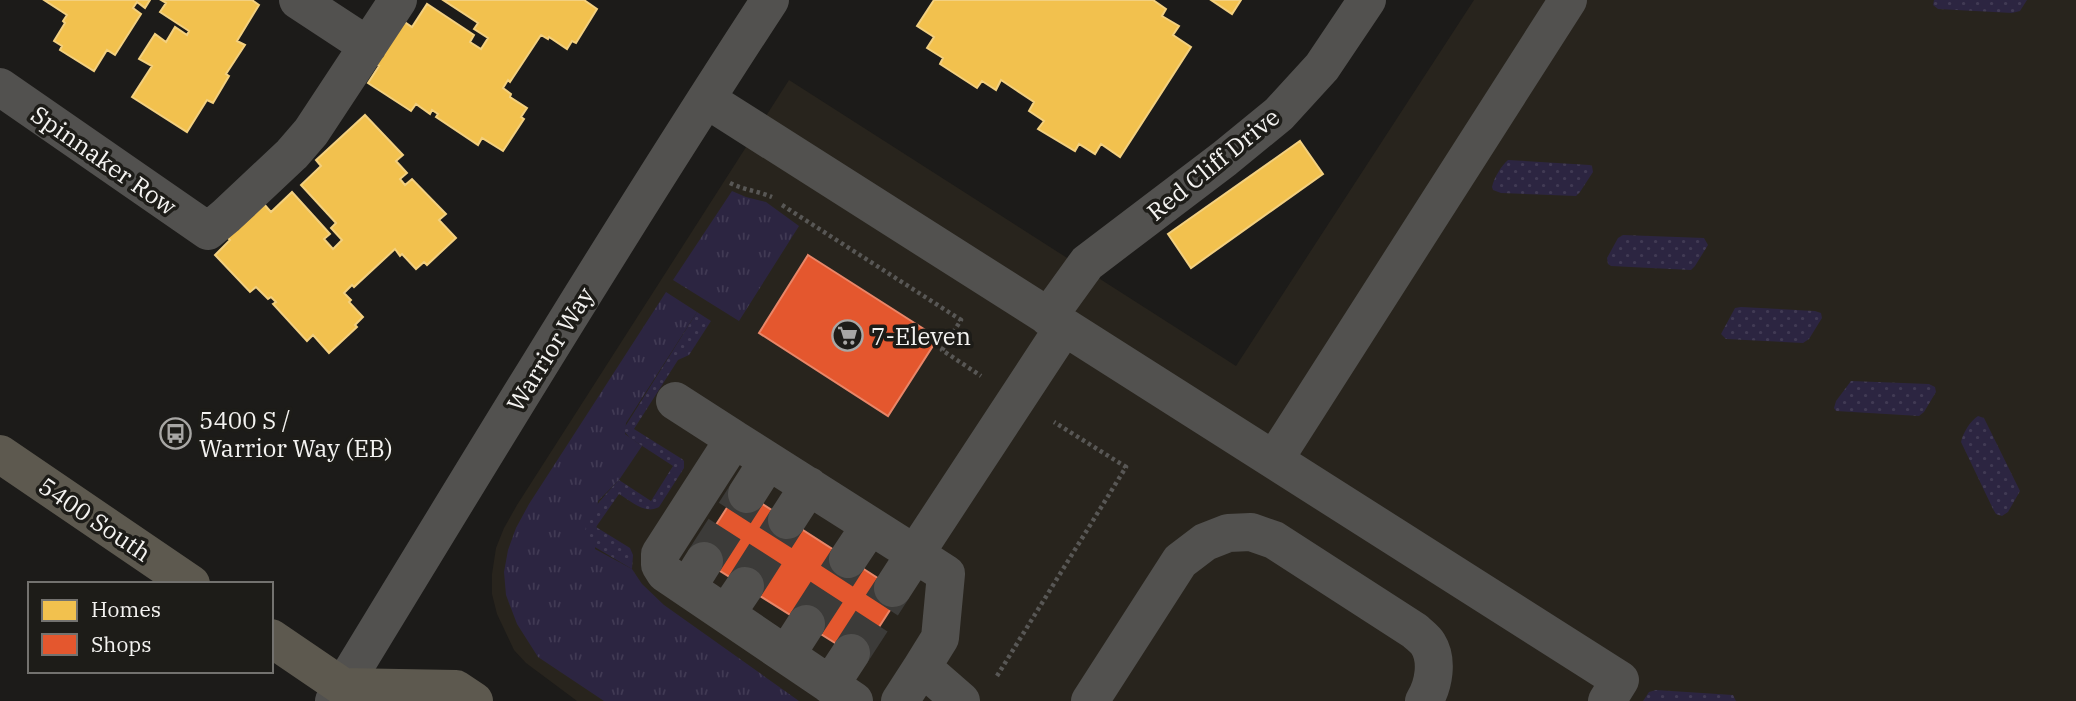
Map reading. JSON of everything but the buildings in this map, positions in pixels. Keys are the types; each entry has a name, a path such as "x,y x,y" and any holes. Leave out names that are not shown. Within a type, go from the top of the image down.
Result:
{"main road":[{"name":"5400 South","path":"0,454 188,582"},
{"path":"273,640 342,696 456,689 474,701"}],"street":[{"path":"298,0 368,46 398,0"},
{"name":"Warrior Way","path":"342,696 560,332 770,0"},
{"name":"Red Cliff Drive","path":"894,588 1056,322 1087,263 1279,114 1322,67 1367,0"},
{"path":"1274,460 1568,0"},
{"name":"Spinnaker Row","path":"0,87 208,232 292,154 311,132 368,46"},
{"path":"706,99 1620,680 1606,701"},
{"path":"675,401 946,574 940,638 900,701"},
{"path":"734,439 660,554 660,565 665,573 695,574 796,640 842,693"},
{"path":"747,494 768,461"},
{"path":"787,520 809,486"},
{"path":"848,559 870,526"},
{"path":"1090,701 1180,561 1205,542 1228,533 1251,532 1274,540 1415,631 1427,642 1433,659 1433,676 1424,701"},
{"path":"842,693 851,653"},
{"path":"922,667 961,701"}],"path":[{"path":"730,183 772,198 961,320 942,350 982,376"},
{"path":"997,677 1126,467 1051,420"}],"shaded area":[{"path":"1474,0 2076,0 2076,701 577,701 526,663 514,650 497,614 492,594 496,548 504,528 789,80 1236,366"}],"green space":[{"path":"1934,0 2027,0 2020,11 2012,13 1938,9 1933,5"},
{"path":"1508,160 1590,165 1593,172 1576,196 1501,193 1492,187 1498,172"},
{"path":"732,191 766,202 799,226 739,321 673,280"},
{"path":"1623,235 1704,238 1708,245 1691,270 1611,266 1607,258 1618,238"},
{"path":"666,292 697,312 626,423 625,434 642,446 619,480 598,501 595,549 632,569 642,584 664,605 799,701 604,701 538,657 517,624 506,595 504,572 516,528"},
{"path":"1735,308 1815,311 1821,313 1822,318 1809,339 1803,343 1726,339 1721,334"},
{"path":"697,312 711,321 689,355 678,360 634,429 682,459 684,468 659,507 643,508 619,494 596,527 630,548 633,555 632,569 588,543 586,527 594,509 619,480 651,501 673,466 630,438 623,430"},
{"path":"1851,381 1929,384 1935,387 1936,392 1919,416 1836,411 1836,401"},
{"path":"1978,416 1984,418 2020,491 2008,512 2002,516 1996,514 1993,509 1961,442 1967,428"},
{"path":"1656,690 1733,695 1736,701 1643,701 1649,692"}],"tunnel":[{"path":"704,561 747,494"},
{"path":"745,586 787,520"},
{"path":"806,624 848,559"},
{"path":"851,653 893,588"}],"place":[{"name":"7-Eleven","path":"848,336"},
{"name":"5400 S / Warrior Way (EB)","path":"176,434"}]}
